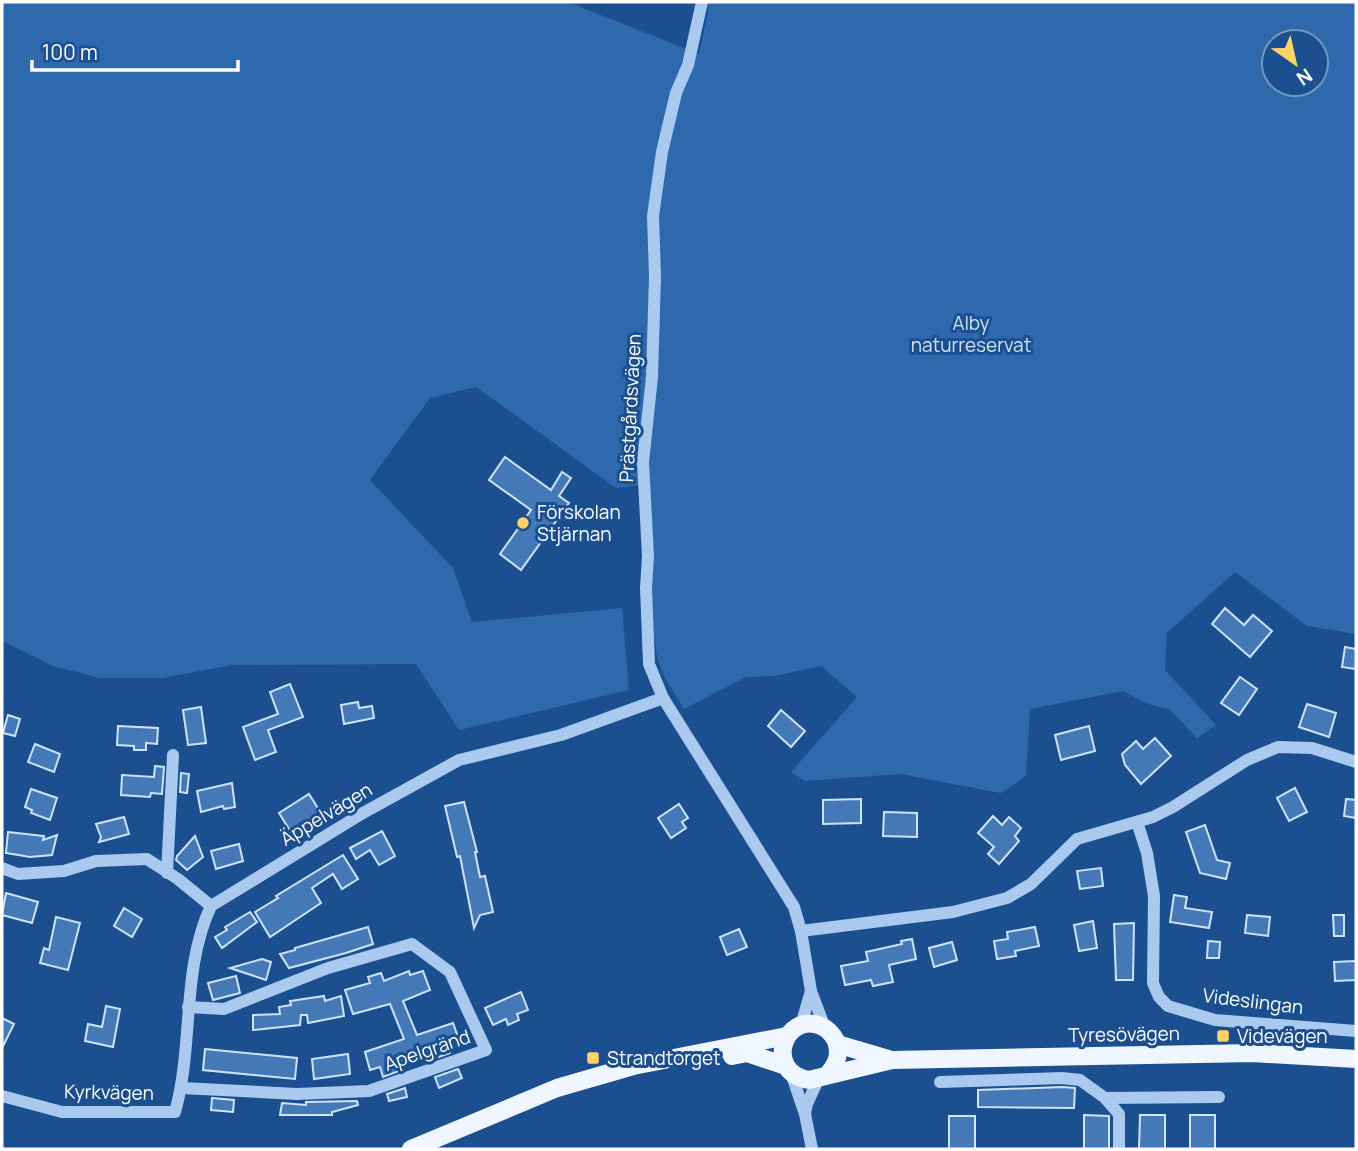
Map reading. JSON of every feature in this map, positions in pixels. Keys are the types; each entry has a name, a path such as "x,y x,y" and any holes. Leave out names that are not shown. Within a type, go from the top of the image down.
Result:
{"main road":[{"name":"Tyresövägen","path":"411,1149 557,1088 633,1066 794,1031 810,1024 825,1028"},
{"path":"822,1078 837,1061 838,1044 825,1028"},
{"path":"788,1070 782,1048 794,1031"},
{"name":"Tyresövägen","path":"838,1044 891,1060"},
{"name":"Tyresövägen","path":"485,1117 637,1075 747,1053 788,1070 800,1079 822,1078 891,1060 1239,1054 1356,1059"}],"street":[{"name":"Prästgårdsvägen","path":"702,2 688,65 676,93 662,152 653,216 655,276 652,377 643,461 648,556 646,588 649,664 663,698 794,907 801,931 811,991 825,1028"},
{"name":"Äppelvägen","path":"211,906 363,813 459,760 561,736 663,698"},
{"path":"801,931 953,912 1007,898 1031,884 1077,839 1136,822 1173,807 1247,760 1278,747 1312,748 1356,762"},
{"path":"167,873 173,755"},
{"name":"Videslingan","path":"1136,822 1147,853 1154,896 1153,983 1168,1006 1214,1020 1356,1031"},
{"path":"2,868 18,874 64,871 96,861 147,859 178,879 211,906 202,926 188,1007 182,1088"},
{"name":"Apelgränd","path":"182,1088 297,1094 369,1091 486,1050 450,972 412,944 328,968 225,1009 188,1007"},
{"name":"Prästgårdsvägen","path":"794,1031 811,991"},
{"path":"788,1070 805,1114 811,1149"},
{"path":"805,1114 807,1104 822,1078"},
{"path":"940,1082 1080,1080 1105,1098 1119,1114 1119,1149"},
{"name":"Kyrkvägen","path":"2,1096 62,1112 175,1112 182,1088"},
{"path":"1105,1098 1219,1097"}],"green space":[{"name":"Alby naturreservat","path":"2,2 568,2 699,54 708,2 1356,2 1356,634 1307,626 1235,572 1167,633 1165,670 1216,725 1197,738 1170,710 1145,703 1123,691 1030,709 1026,776 1001,793 900,774 805,781 791,772 857,697 821,666 775,676 746,677 684,709 664,676 657,657 651,612 647,484 616,488 476,387 430,398 370,480 453,568 472,622 622,608 629,690 459,730 416,664 231,665 163,678 100,678 53,666 2,641"}],"building":[{"path":"505,457 551,490 562,472 571,478 559,496 569,503 521,570 500,554 531,510 489,480"},
{"path":"1225,608 1244,625 1253,615 1272,631 1250,657 1212,624"},
{"path":"1345,647 1356,649 1356,669 1342,667"},
{"path":"1240,677 1257,689 1239,715 1221,703"},
{"path":"290,684 303,717 268,730 276,752 255,760 243,727 278,714 270,692"},
{"path":"358,702 359,708 372,706 374,718 344,724 341,705"},
{"path":"1307,704 1336,713 1329,737 1299,727"},
{"path":"201,707 206,743 188,745 183,710"},
{"path":"781,710 805,731 791,747 768,726"},
{"path":"8,715 20,719 15,736 3,733"},
{"path":"118,726 158,728 157,744 146,743 146,750 117,745"},
{"path":"1089,726 1095,751 1061,760 1055,735"},
{"path":"1155,738 1171,756 1141,784 1125,765 1122,754 1136,741 1143,749"},
{"path":"35,744 60,754 54,772 28,762"},
{"path":"155,766 164,767 162,794 151,793 150,797 121,795 122,775 154,777"},
{"path":"181,773 189,774 187,793 180,792"},
{"path":"232,783 235,807 224,809 223,806 201,812 197,791"},
{"path":"1295,788 1307,812 1289,821 1277,798"},
{"path":"31,789 57,798 50,820 31,813 32,810 25,807"},
{"path":"309,794 321,813 291,832 279,813"},
{"path":"861,799 861,823 823,824 823,800"},
{"path":"1346,799 1356,800 1356,818 1344,816"},
{"path":"464,802 477,852 480,877 485,876 493,912 480,915 474,928 460,856 457,857 445,806"},
{"path":"679,804 688,818 682,822 686,828 671,838 658,818"},
{"path":"884,812 917,813 917,837 883,836"},
{"path":"993,816 1002,825 1009,817 1021,828 1015,836 1019,841 999,864 988,854 994,847 978,833"},
{"path":"124,817 129,834 99,842 101,837 96,824"},
{"path":"1205,825 1217,860 1230,863 1226,879 1200,873 1186,832"},
{"path":"382,831 395,856 379,865 370,850 356,859 350,848"},
{"path":"8,832 44,836 43,840 57,835 52,855 30,857 6,853"},
{"path":"195,836 203,857 187,870 176,860"},
{"path":"239,844 243,861 216,869 211,851"},
{"path":"343,855 358,879 342,889 333,874 312,888 321,903 270,937 255,912"},
{"path":"1101,868 1103,886 1080,889 1077,871"},
{"path":"6,893 38,902 32,923 2,915"},
{"path":"1174,895 1187,897 1185,908 1212,912 1209,928 1170,922"},
{"path":"124,908 142,919 132,937 114,926"},
{"path":"250,912 257,922 222,948 215,937 227,930 225,927"},
{"path":"1247,915 1270,917 1268,936 1245,933"},
{"path":"1333,915 1344,915 1344,936 1334,936"},
{"path":"56,917 80,923 68,970 40,963 44,948 49,950"},
{"path":"1093,921 1097,948 1079,951 1074,925"},
{"path":"1134,923 1133,980 1116,980 1114,924"},
{"path":"368,927 373,944 346,953 289,968 280,954 295,948"},
{"path":"1035,927 1039,946 1015,951 1016,956 997,959 994,941 1008,939 1007,932"},
{"path":"739,929 747,947 727,955 720,937"},
{"path":"912,939 916,959 889,965 893,982 873,986 871,980 845,985 841,966 868,961 866,952"},
{"path":"1208,941 1220,942 1219,958 1207,958"},
{"path":"952,942 957,960 934,967 929,948"},
{"path":"262,959 271,962 266,980 230,968"},
{"path":"1356,961 1356,980 1335,981 1334,962"},
{"path":"409,971 410,975 423,971 430,990 403,1001 417,1035 453,1023 459,1040 447,1045 450,1053 439,1057 436,1048 396,1062 399,1071 383,1077 380,1067 370,1070 365,1052 404,1039 390,1004 353,1014 345,990 370,983 368,977 381,973 384,981"},
{"path":"236,976 240,993 213,1000 208,983"},
{"path":"521,992 528,1010 517,1014 519,1020 508,1025 506,1019 493,1025 485,1008"},
{"path":"324,996 325,1001 341,996 344,1016 308,1023 307,1015 301,1015 300,1025 253,1030 253,1015 280,1014 279,1007 291,1005 290,1001"},
{"path":"106,1006 120,1009 113,1047 85,1041 88,1024 102,1027"},
{"path":"2,1018 14,1024 2,1048"},
{"path":"205,1049 297,1058 295,1079 203,1070"},
{"path":"348,1054 350,1074 314,1079 312,1059"},
{"path":"458,1069 462,1078 439,1088 435,1077"},
{"path":"405,1088 407,1097 389,1101 387,1094"},
{"path":"1075,1088 1074,1108 978,1107 978,1090"},
{"path":"212,1098 234,1100 233,1112 211,1110"},
{"path":"357,1101 358,1105 332,1112 332,1115 280,1115 282,1103 306,1105 306,1102"},
{"path":"1084,1115 1109,1116 1109,1149 1084,1149"},
{"path":"1140,1115 1165,1115 1165,1149 1139,1149"},
{"path":"1190,1115 1215,1115 1215,1149 1190,1149"},
{"path":"949,1116 975,1116 975,1149 949,1149"}],"place":[{"name":"Förskolan Stjärnan","path":"523,523"},
{"name":"Videvägen","path":"1223,1036"},
{"name":"Strandtorget","path":"593,1058"}]}
